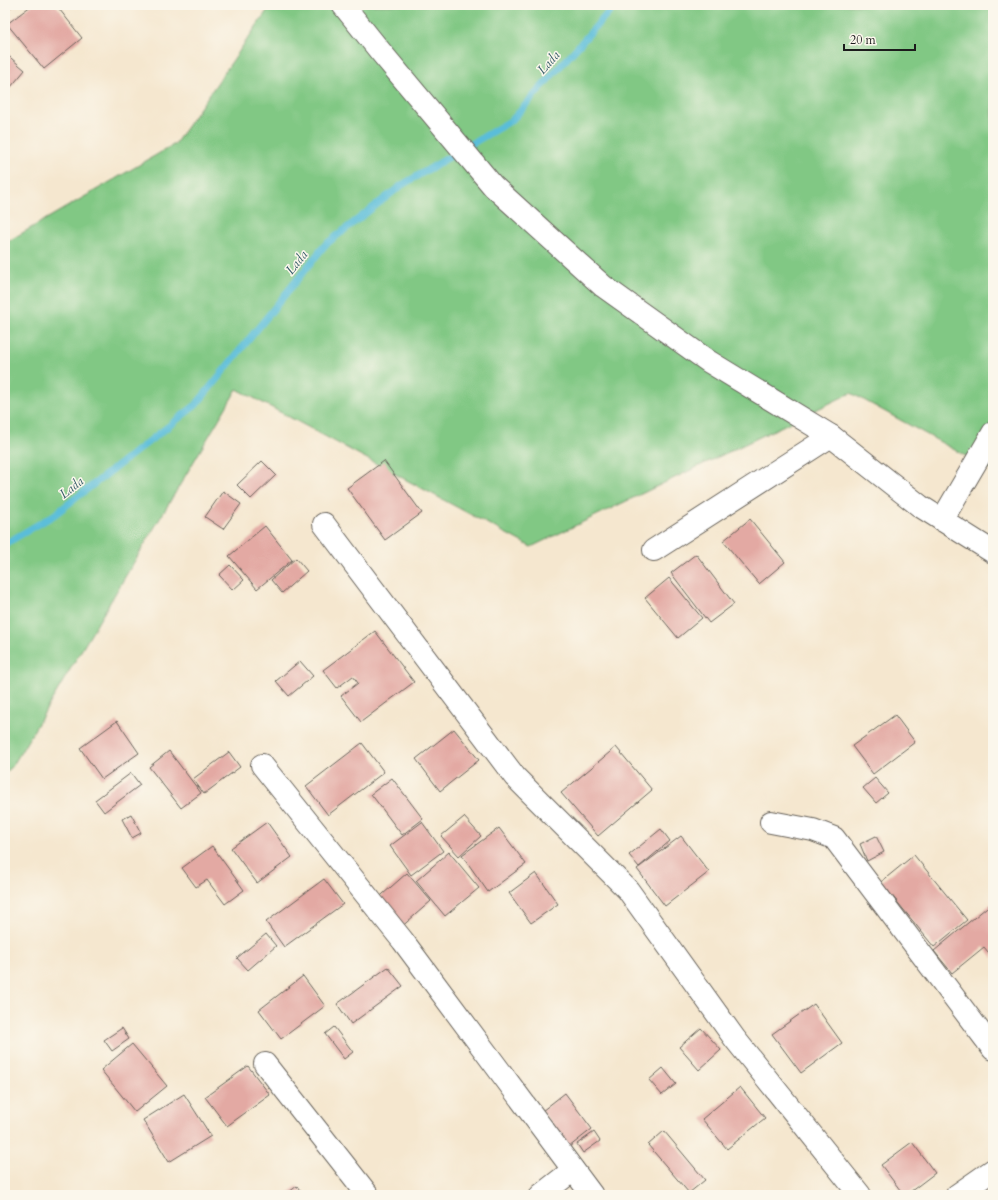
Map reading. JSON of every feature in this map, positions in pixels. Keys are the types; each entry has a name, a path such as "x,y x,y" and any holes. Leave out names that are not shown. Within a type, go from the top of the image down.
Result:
{"street":[{"path":"343,5 493,186 603,286 708,361 831,436 920,506 993,552"},
{"path":"942,520 993,434"},
{"path":"654,550 831,436"},
{"path":"324,524 514,777 628,890 736,1039 860,1195"},
{"path":"262,765 403,941 592,1195"},
{"path":"770,822 813,830 834,838 993,1049"},
{"path":"265,1064 368,1195"},
{"path":"541,1195 573,1170"},
{"path":"957,1195 993,1170"}],"green space":[{"path":"271,5 993,5 993,471 851,393 531,547 237,389 12,767 5,773 5,243 175,144"}],"building":[{"path":"5,5 13,5 5,14"},
{"path":"32,5 56,5 82,38 44,69 7,24"},
{"path":"5,53 25,70 5,94"},
{"path":"262,461 276,475 251,499 237,485"},
{"path":"384,461 422,513 385,540 347,488"},
{"path":"223,491 241,504 223,529 205,517"},
{"path":"750,519 785,562 759,584 723,541"},
{"path":"265,526 292,560 257,589 229,556"},
{"path":"696,554 734,604 709,623 671,573"},
{"path":"296,558 307,571 282,593 271,580"},
{"path":"230,565 244,580 233,590 219,575"},
{"path":"669,578 702,618 678,638 645,598"},
{"path":"375,631 414,682 361,722 341,696 358,683 353,676 337,688 323,670"},
{"path":"300,661 313,676 289,696 276,681"},
{"path":"895,715 915,742 873,774 852,746"},
{"path":"117,721 139,753 102,779 80,748"},
{"path":"454,729 479,760 440,791 416,759"},
{"path":"362,743 384,772 328,815 306,786"},
{"path":"616,747 652,790 598,836 561,793"},
{"path":"169,751 201,793 181,808 149,767"},
{"path":"229,752 240,767 204,794 193,779"},
{"path":"131,773 140,785 104,812 95,800"},
{"path":"392,778 423,819 402,835 371,794"},
{"path":"875,778 888,793 876,803 863,788"},
{"path":"131,814 141,833 132,838 122,819"},
{"path":"464,817 481,836 459,856 441,836"},
{"path":"267,822 292,857 257,883 231,848"},
{"path":"422,822 443,851 411,875 390,846"},
{"path":"499,828 526,864 488,892 462,855"},
{"path":"661,829 670,841 639,867 629,855"},
{"path":"681,836 709,872 665,906 637,869"},
{"path":"876,836 884,852 867,861 860,844"},
{"path":"212,846 244,890 225,904 207,880 196,887 182,868"},
{"path":"449,852 479,888 445,916 416,881"},
{"path":"914,855 967,920 934,947 881,882"},
{"path":"407,873 431,901 399,929 375,901"},
{"path":"536,873 558,904 531,923 509,893"},
{"path":"324,879 343,904 284,947 266,922"},
{"path":"992,903 993,958 984,947 952,973 934,951"},
{"path":"266,934 276,946 248,970 237,958"},
{"path":"388,967 403,986 351,1024 337,1004"},
{"path":"303,976 325,1006 281,1039 259,1010"},
{"path":"814,1004 842,1043 801,1073 772,1034"},
{"path":"334,1027 353,1052 344,1059 325,1034"},
{"path":"122,1028 129,1039 112,1051 104,1040"},
{"path":"701,1028 721,1050 699,1070 679,1047"},
{"path":"132,1044 167,1086 135,1112 101,1070"},
{"path":"248,1066 270,1095 227,1126 205,1097"},
{"path":"663,1068 676,1084 662,1095 649,1080"},
{"path":"740,1087 765,1118 727,1149 702,1119"},
{"path":"565,1093 592,1129 569,1147 542,1111"},
{"path":"184,1094 211,1136 169,1162 143,1120"},
{"path":"664,1131 705,1180 689,1193 648,1145"},
{"path":"594,1132 600,1141 583,1153 577,1144"},
{"path":"912,1142 935,1173 904,1195 881,1165"},
{"path":"297,1186 303,1195 285,1195"}],"waterway":[{"name":"Lada","path":"5,544 54,515 196,405 325,245 402,185 512,120 615,5"}]}
